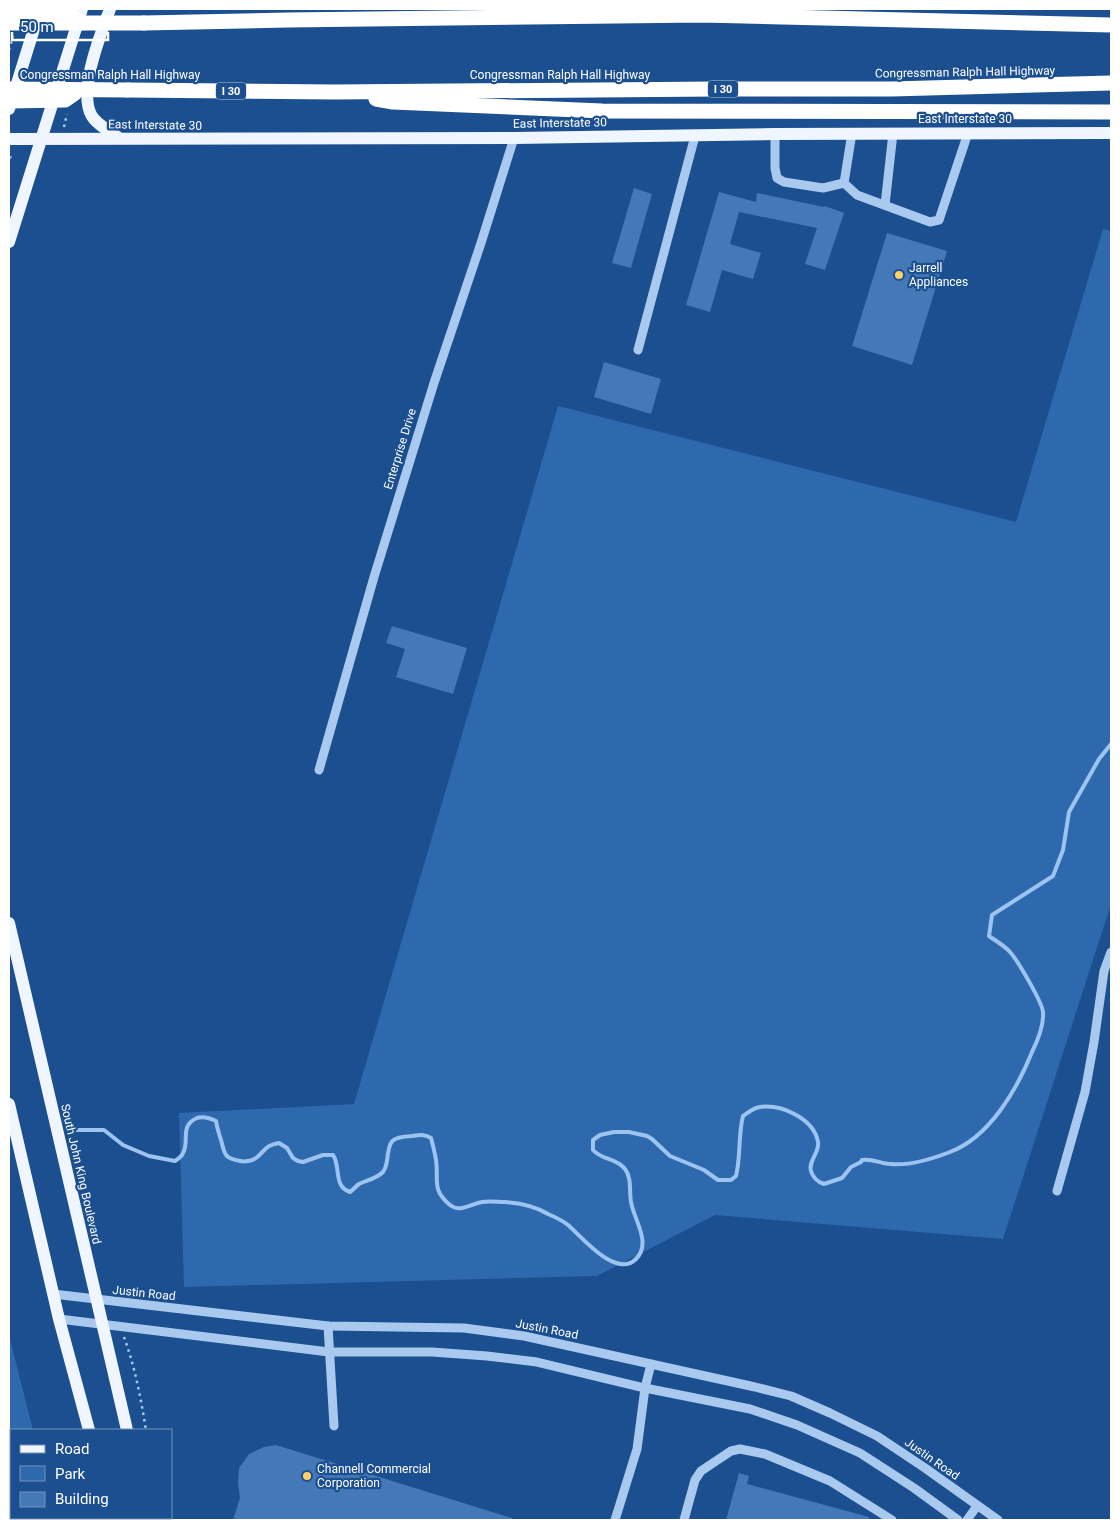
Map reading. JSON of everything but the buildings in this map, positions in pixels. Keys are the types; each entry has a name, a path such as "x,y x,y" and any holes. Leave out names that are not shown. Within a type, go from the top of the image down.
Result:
{"highway":[{"path":"288,20 305,9 313,9"},
{"path":"9,10 65,10 82,16"},
{"path":"9,22 82,16 144,23 704,15 1111,25"},
{"name":"Congressman Ralph Hall Highway","path":"9,89 335,92 892,89 1111,83"},
{"path":"9,101 65,100 79,90"},
{"path":"335,92 393,102 602,111 1111,112"}],"main road":[{"path":"9,109 40,9"},
{"path":"110,9 99,37 89,75 87,101 93,118 119,138"},
{"path":"9,242 40,138 82,16"},
{"name":"East Interstate 30","path":"9,139 514,138 852,133 1111,133"},
{"name":"South John King Boulevard","path":"9,923 127,1429"},
{"path":"9,1104 59,1320 89,1429"}],"street":[{"path":"844,183 852,133"},
{"path":"886,205 893,133"},
{"path":"844,183 857,195 930,222 939,220 968,133"},
{"path":"775,134 775,168 777,178 784,182 823,188 844,183"},
{"path":"638,350 695,136"},
{"name":"Enterprise Drive","path":"320,770 380,558 434,383 481,244 514,138"},
{"path":"1056,1191 1085,1092 1104,971 1111,952"},
{"name":"Justin Road","path":"53,1294 328,1326 464,1328 524,1336 782,1394 830,1413 877,1436 998,1520"},
{"path":"59,1320 329,1352 432,1352 538,1362 645,1388 750,1409 797,1425 860,1453 914,1488 958,1520"},
{"path":"328,1326 334,1426"},
{"path":"615,1520 636,1449 645,1388 651,1364"},
{"path":"684,1520 695,1480 702,1471 731,1451 740,1448 765,1454 830,1481 892,1520"},
{"path":"967,1520 977,1506"}],"path":[{"path":"9,157 14,158"},
{"path":"120,1326 140,1395 146,1429"}],"green space":[{"path":"1103,229 1111,231 1111,904 1003,1239 715,1215 597,1276 184,1287 179,1113 354,1104 558,406 1016,522"},
{"path":"9,1335 33,1429 10,1429 10,1519 57,1520 9,1520"}],"waterway":[{"path":"72,1130 104,1130 123,1145 149,1156 175,1161 182,1155 185,1148 188,1125 197,1118 207,1118 216,1121 226,1155 231,1159 250,1161 268,1147 279,1143 287,1148 293,1158 298,1161 303,1162 323,1155 333,1155 341,1186 350,1192 359,1184 383,1172 392,1141 405,1136 427,1136 431,1138 435,1155 438,1189 450,1205 462,1208 482,1202 505,1202 533,1207 568,1225 600,1254 619,1264 628,1264 641,1253 641,1231 631,1202 629,1180 625,1169 593,1150 593,1140 600,1135 614,1132 629,1132 647,1136 670,1156 704,1170 718,1180 731,1180 736,1176 743,1116 753,1109 760,1107 778,1108 787,1111 804,1120 810,1126 818,1142 811,1164 811,1171 813,1176 824,1184 842,1178 851,1167 862,1160 888,1164 906,1164 943,1155 964,1145 990,1124 1010,1096 1026,1066 1042,1027 1042,1007 1029,982 1010,952 989,936 992,915 1053,876 1063,850 1069,812 1099,759 1111,744"}],"place":[{"name":"Jarrell Appliances","path":"899,275"},
{"name":"Channell Commercial Corporation","path":"307,1476"}]}
